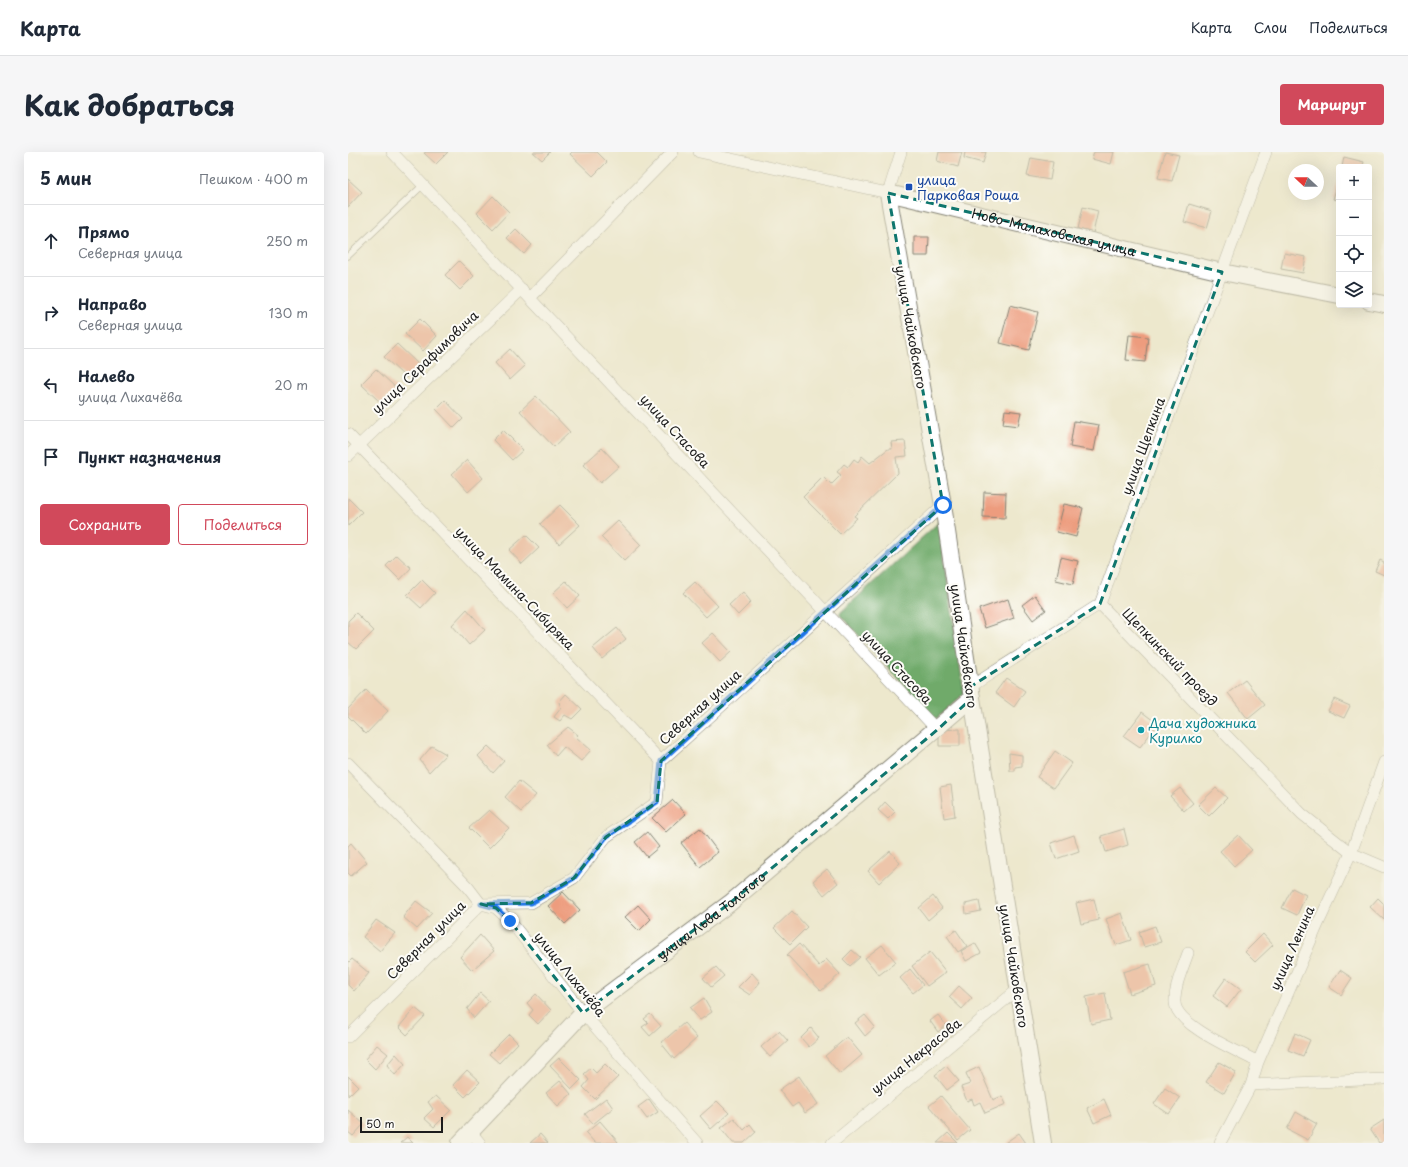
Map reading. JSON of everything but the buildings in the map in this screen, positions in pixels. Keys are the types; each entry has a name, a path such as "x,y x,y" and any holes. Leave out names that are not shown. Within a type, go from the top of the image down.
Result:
{"street":[{"name":"улица Стасова","path":"392,152 937,730"},
{"path":"530,298 673,152"},
{"name":"Ново-Малаховская улица","path":"699,152 888,193 1222,272 1336,295"},
{"name":"улица Чайковского","path":"901,152 888,193 943,505 1017,990 1043,1143"},
{"name":"улица Щепкина","path":"1100,604 1266,152"},
{"name":"улица Серафимовича","path":"348,456 522,289"},
{"path":"1372,302 1384,304"},
{"name":"улица Мамина-Сибиряка","path":"348,434 661,761"},
{"name":"Северная улица","path":"348,1037 481,904 531,903 574,878 606,837 657,802 661,761 827,613 943,505"},
{"path":"971,693 1100,604"},
{"name":"Щепкинский проезд","path":"1100,604 1302,814 1351,853 1384,867"},
{"name":"улица Льва Толстого","path":"470,1139 583,1013 730,903 937,730 971,693"},
{"name":"улица Ленина","path":"1220,1143 1251,1085 1258,1062 1318,924 1351,853 1384,762"},
{"path":"348,763 468,887 481,904"},
{"name":"улица Лихачёва","path":"481,904 496,908 510,921 583,1013 697,1143"},
{"path":"1188,952 1176,991 1175,1004 1179,1014 1191,1025 1258,1062"},
{"name":"улица Некрасова","path":"832,1143 1017,990"},
{"path":"1251,1085 1384,1079"}],"lane":[{"path":"348,256 423,184"}],"highlighted area":[{"path":"888,193 1222,272 1100,604 970,687 972,698 937,730 730,903 583,1013 510,921 496,908 481,904 531,903 574,878 606,837 657,802 661,761 943,505"}],"green space":[{"path":"939,522 964,694 936,719 839,614"}],"place":[{"name":"улица Парковая Роща","path":"909,187"},
{"name":"Дача художника Курилко","path":"1141,730"}],"route":[{"path":"510,921 496,908 481,904 531,903 574,878 606,837 657,802 661,761 827,613 943,505"}]}
